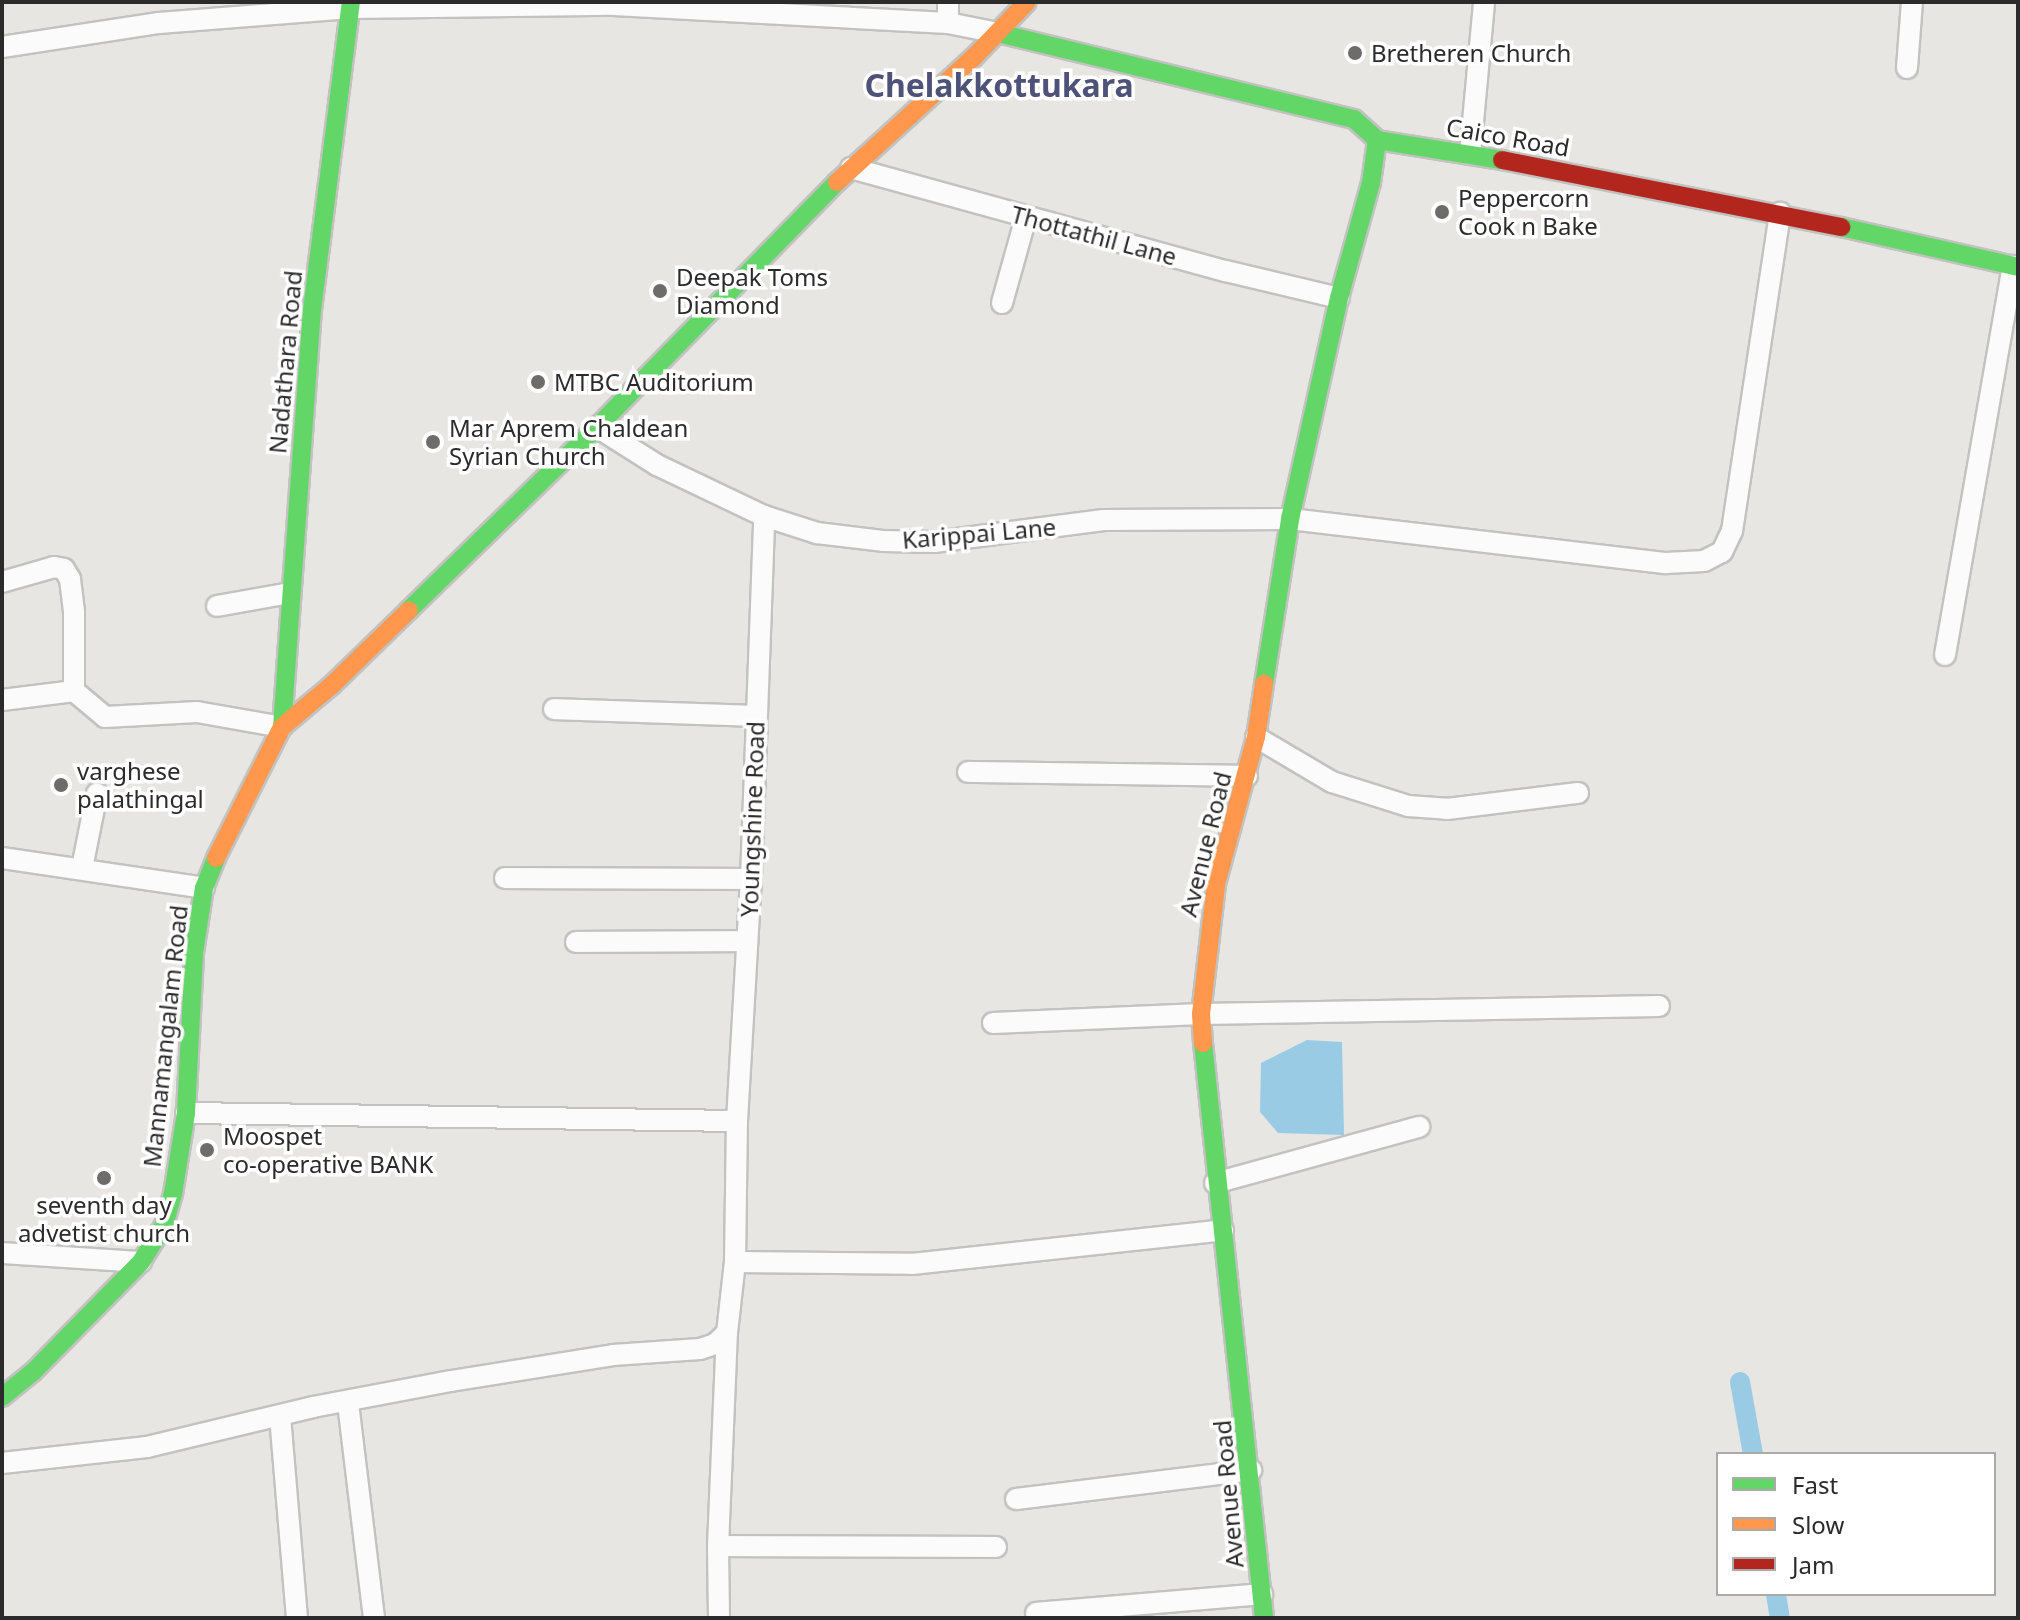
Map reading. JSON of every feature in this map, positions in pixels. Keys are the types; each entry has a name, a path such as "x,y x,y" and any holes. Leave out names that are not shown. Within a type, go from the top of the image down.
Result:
{"street":[{"path":"2,700 74,691 105,717 197,712 282,727 343,674 597,427 851,168 998,33 1027,2"},
{"path":"1470,154 1484,2"},
{"path":"1907,68 1912,2"},
{"path":"2,47 159,23 350,5 614,5 948,12 998,33"},
{"name":"Nadathara Road","path":"282,727 312,310 350,5"},
{"name":"Caico Road","path":"998,33 1354,119 1377,140 1470,154 1780,213 2015,267"},
{"name":"Avenue Road","path":"1264,1618 1251,1470 1215,1183 1201,1014 1216,884 1256,737 1290,519 1339,298 1371,183 1377,140"},
{"name":"Thottathil Lane","path":"851,168 1226,271 1339,298"},
{"name":"Karippai Lane","path":"597,427 657,465 764,516 817,533 883,541 934,542 1104,520 1290,519 1666,563 1704,561 1722,552 1732,531 1780,213"},
{"path":"1002,303 1026,217"},
{"path":"1945,655 2015,267"},
{"name":"Youngshine Road","path":"719,1618 718,1546 727,1333 735,1262 737,1121 751,879 764,516"},
{"path":"2,582 54,567 64,569 70,579 74,612 74,691"},
{"path":"217,606 290,593"},
{"path":"554,709 755,716"},
{"name":"Mannamangalam Road","path":"2,1397 33,1372 141,1262 164,1225 173,1194 186,1113 194,953 204,888 224,839 282,727"},
{"path":"1256,737 1332,782 1408,806 1447,809 1578,793"},
{"path":"968,772 1247,776"},
{"path":"82,868 97,793"},
{"path":"2,858 204,888"},
{"path":"505,878 751,879"},
{"path":"576,942 747,941"},
{"path":"993,1023 1201,1014 1659,1006"},
{"path":"186,1113 737,1121"},
{"path":"1215,1183 1419,1127"},
{"path":"735,1262 912,1264 1223,1230"},
{"path":"2,1253 141,1262"},
{"path":"2,1463 147,1447 451,1381 613,1355 700,1349 715,1344 727,1333"},
{"path":"348,1403 374,1618"},
{"path":"280,1416 297,1618"},
{"path":"1016,1499 1251,1470"},
{"path":"718,1546 996,1547"},
{"path":"1036,1613 1262,1594"}],"water":[{"path":"1307,1040 1342,1042 1344,1135 1278,1133 1260,1112 1261,1063"}],"waterway":[{"path":"1740,1382 1753,1452"},
{"path":"1776,1596 1780,1618"}],"traffic: fast":[{"path":"282,727 312,310 351,2"},
{"path":"998,33 1354,119 1377,140 1502,160"},
{"path":"1264,684 1290,519 1339,298 1371,183 1377,140"},
{"path":"409,610 597,427 837,182"},
{"path":"1841,227 2018,267"},
{"path":"2,1397 33,1372 141,1262 164,1225 173,1194 186,1113 194,953 204,888 216,858"},
{"path":"1203,1043 1264,1618"}],"traffic: slow":[{"path":"837,182 974,57 1027,2"},
{"path":"216,858 282,727 332,685 409,610"},
{"path":"1203,1043 1201,1014 1216,884 1256,737 1264,684"}],"traffic: jam":[{"path":"1502,160 1841,227"}],"place":[{"name":"Bretheren Church","path":"1355,53"},
{"name":"Peppercorn Cook n Bake","path":"1442,212"},
{"name":"Deepak Toms Diamond","path":"660,291"},
{"name":"MTBC Auditorium","path":"538,382"},
{"name":"Mar Aprem Chaldean Syrian Church","path":"433,442"},
{"name":"varghese palathingal","path":"61,785"},
{"name":"Moospet co-operative BANK","path":"207,1150"},
{"name":"seventh day advetist church","path":"104,1178"}],"district":[{"name":"Chelakkottukara","path":"999,85"}]}
